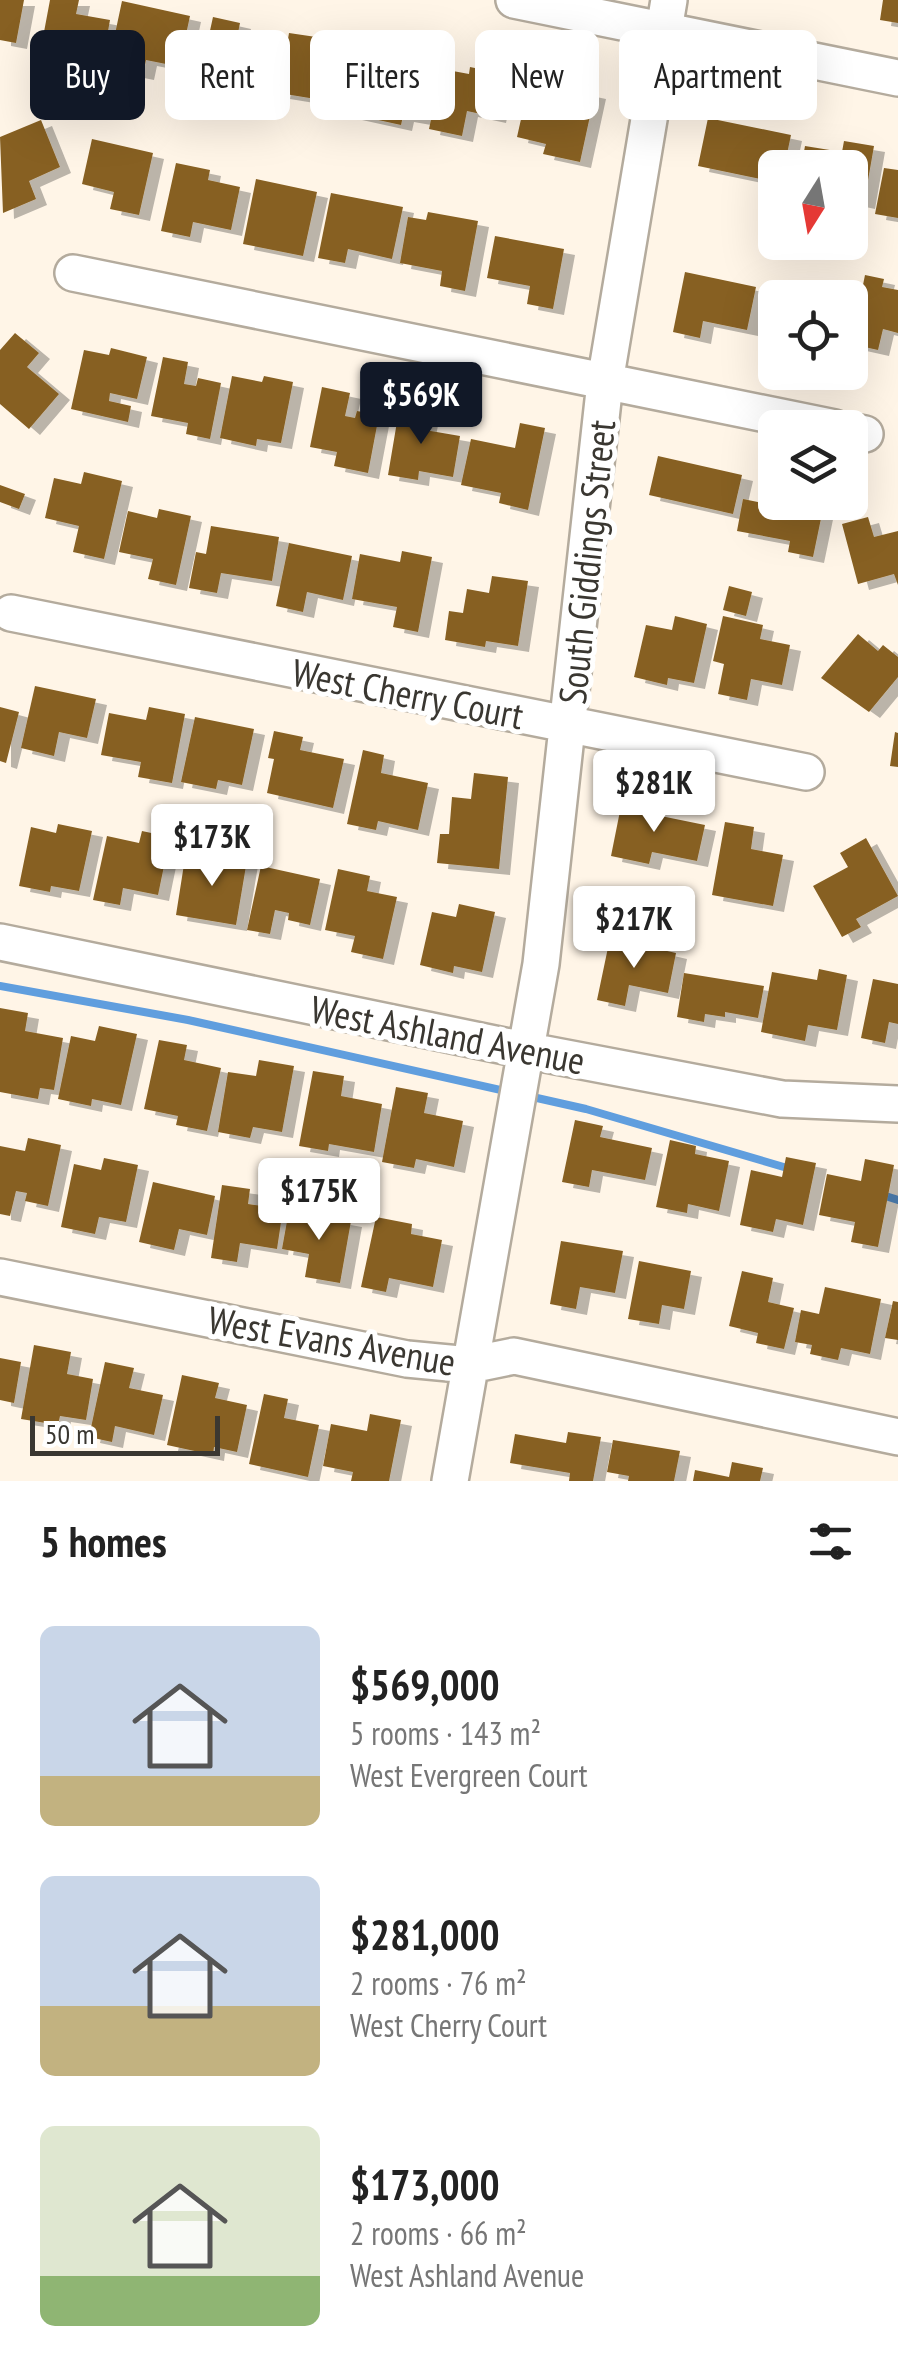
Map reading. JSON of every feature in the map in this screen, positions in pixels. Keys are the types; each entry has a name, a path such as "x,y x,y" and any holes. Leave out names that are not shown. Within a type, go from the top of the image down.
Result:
{"street":[{"path":"514,0 666,15 898,78"},
{"name":"South Giddings Street","path":"450,1481 541,964 605,382 666,15"},
{"path":"73,274 758,413"},
{"name":"West Cherry Court","path":"10,613 806,772"},
{"name":"West Ashland Avenue","path":"0,942 782,1099 898,1104"},
{"name":"West Evans Avenue","path":"0,1277 407,1359 470,1365 514,1356 898,1436"}],"building":[{"path":"0,0 24,0 16,43 0,40"},
{"path":"50,0 79,0 76,14 110,20 108,30 44,30"},
{"path":"883,0 898,0 898,23 880,20"},
{"path":"122,1 190,16 187,30 165,30 165,64 146,60 145,65 145,30 116,30"},
{"path":"213,17 240,23 239,30 210,30"},
{"path":"290,33 310,36 310,98 290,95"},
{"path":"470,67 475,68 475,113 467,111 462,136 429,129 431,120 455,120 455,71 469,74"},
{"path":"41,120 60,167 29,181 36,199 3,213 0,137"},
{"path":"521,120 589,120 580,162 543,154 546,144 517,137"},
{"path":"708,120 791,135 788,150 758,150 758,178 698,166"},
{"path":"92,139 153,153 139,215 110,209 114,192 82,184"},
{"path":"844,141 874,146 868,180 868,150 842,150"},
{"path":"176,163 210,170 208,180 240,187 231,230 193,222 190,237 161,231"},
{"path":"884,168 898,170 898,218 875,214"},
{"path":"256,179 317,192 303,256 243,244"},
{"path":"331,193 403,207 392,259 348,249 345,263 318,258"},
{"path":"428,212 478,221 465,291 440,286 442,271 400,263 408,217 426,220"},
{"path":"495,236 564,249 553,309 527,304 530,286 487,278"},
{"path":"685,272 756,287 747,330 703,321 700,338 673,332"},
{"path":"865,275 884,279 882,287 898,290 898,333 883,329 878,350 868,348 868,280 864,280"},
{"path":"15,333 39,353 27,367 59,394 29,429 0,404 0,350"},
{"path":"111,348 147,357 137,399 110,393 109,401 131,406 128,422 71,409 84,350 109,355"},
{"path":"163,357 188,362 184,384 196,386 198,378 221,383 210,439 186,434 188,423 151,416"},
{"path":"232,376 262,382 264,376 293,382 281,443 257,439 256,446 220,438"},
{"path":"322,387 350,393 345,416 355,418 357,411 379,415 368,473 334,466 337,452 310,447"},
{"path":"400,404 429,409 425,430 460,436 453,477 419,471 418,480 388,475"},
{"path":"520,423 545,428 528,510 499,503 501,493 461,485 471,439 515,448"},
{"path":"658,456 742,475 733,514 649,495"},
{"path":"84,472 122,481 104,559 73,552 79,526 45,518 54,478 81,484"},
{"path":"0,485 25,494 19,509 0,502"},
{"path":"743,499 758,502 758,520 821,520 813,557 788,552 790,541 737,531"},
{"path":"159,509 191,516 176,585 148,579 153,559 119,552 128,511 157,518"},
{"path":"868,517 874,537 898,531 898,585 894,574 858,584 842,524"},
{"path":"211,526 279,537 272,581 221,573 217,593 189,588 196,552 206,554"},
{"path":"289,543 352,556 343,600 307,592 303,612 276,606"},
{"path":"402,551 432,557 418,632 393,627 397,607 352,599 360,554 400,562"},
{"path":"492,576 528,581 518,646 486,641 485,647 445,640 449,611 463,613 467,589 489,593"},
{"path":"729,586 752,592 746,616 723,610"},
{"path":"675,616 707,624 694,683 668,678 667,685 634,677 646,625 672,630"},
{"path":"723,616 763,625 760,639 790,645 782,685 751,679 747,700 718,694 724,664 713,661"},
{"path":"858,634 878,651 883,645 898,657 898,677 869,712 821,678"},
{"path":"35,686 96,699 87,738 59,732 54,756 21,748"},
{"path":"0,707 19,712 6,763 0,761"},
{"path":"149,707 185,714 172,783 138,777 141,762 101,755 109,713 146,720"},
{"path":"195,717 254,729 242,785 218,780 216,789 181,782"},
{"path":"274,731 303,737 300,750 344,759 333,808 267,793 274,759 268,758"},
{"path":"895,732 898,733 898,767 890,766"},
{"path":"363,750 384,755 381,773 428,783 418,830 378,821 376,830 347,824"},
{"path":"474,773 508,777 499,869 437,863 440,834 449,834 452,797 471,799"},
{"path":"622,801 653,807 651,814 705,825 697,861 652,852 649,864 611,856"},
{"path":"725,822 754,827 751,849 783,855 773,906 712,895"},
{"path":"58,824 92,831 79,891 51,886 50,892 19,886 31,827 56,833"},
{"path":"142,831 170,837 158,895 123,888 120,905 93,900 107,836 139,843"},
{"path":"866,838 898,896 856,919 861,927 842,937 813,886 848,867 840,853"},
{"path":"213,854 247,860 236,925 176,915 185,858 211,862"},
{"path":"261,866 320,879 310,925 288,920 289,913 275,910 270,934 247,930"},
{"path":"338,869 370,876 367,891 397,897 383,959 351,952 355,936 325,930"},
{"path":"459,904 495,912 482,972 454,966 453,973 420,965 432,912 456,917"},
{"path":"610,938 676,953 668,993 629,985 625,1006 597,1000"},
{"path":"819,969 847,975 837,1030 808,1025 805,1041 761,1032 772,972 817,980"},
{"path":"684,973 764,986 758,1018 725,1012 725,1017 705,1014 704,1022 677,1017"},
{"path":"873,979 898,984 898,1024 889,1022 885,1043 861,1038"},
{"path":"0,1008 28,1013 25,1031 63,1038 54,1090 40,1088 38,1099 0,1092"},
{"path":"99,1026 137,1034 121,1105 92,1099 91,1106 58,1099 71,1036 95,1041"},
{"path":"159,1040 187,1045 184,1060 221,1068 207,1131 176,1125 178,1116 144,1109"},
{"path":"259,1060 294,1066 282,1132 253,1127 250,1138 218,1132 228,1072 256,1076"},
{"path":"313,1071 344,1076 341,1096 382,1104 374,1152 329,1144 328,1151 299,1146"},
{"path":"396,1087 428,1093 424,1113 463,1121 454,1167 416,1159 414,1168 382,1162"},
{"path":"575,1120 603,1126 600,1137 652,1148 645,1180 592,1170 589,1187 562,1182"},
{"path":"28,1138 61,1145 48,1206 25,1201 27,1193 16,1191 10,1216 0,1214 0,1146 25,1151"},
{"path":"670,1140 696,1146 695,1154 729,1161 719,1211 688,1204 687,1213 656,1207"},
{"path":"786,1157 816,1163 803,1225 776,1219 773,1232 740,1225 751,1170 782,1177"},
{"path":"104,1158 138,1165 126,1222 99,1217 95,1234 61,1227 74,1164 101,1170"},
{"path":"865,1159 894,1165 878,1247 851,1242 855,1222 819,1215 827,1174 861,1181"},
{"path":"153,1182 215,1196 207,1235 179,1229 174,1250 139,1242"},
{"path":"222,1185 250,1189 248,1204 283,1209 277,1249 240,1243 237,1262 211,1258"},
{"path":"289,1210 351,1221 340,1283 305,1277 309,1254 282,1249"},
{"path":"376,1217 412,1224 411,1234 442,1240 433,1287 389,1278 386,1292 361,1287"},
{"path":"561,1241 623,1251 615,1293 580,1287 576,1309 550,1304"},
{"path":"639,1261 691,1271 684,1309 662,1305 659,1324 628,1319"},
{"path":"742,1271 773,1278 768,1302 794,1308 784,1349 756,1343 758,1333 729,1326"},
{"path":"825,1287 881,1299 870,1354 841,1348 838,1360 810,1354 812,1345 795,1342 801,1310 819,1314"},
{"path":"893,1301 898,1302 898,1340 885,1338"},
{"path":"34,1345 71,1352 67,1374 93,1379 86,1420 60,1416 58,1425 21,1419"},
{"path":"0,1358 21,1362 14,1403 0,1400"},
{"path":"105,1362 134,1368 129,1388 163,1395 154,1435 115,1426 112,1442 89,1437"},
{"path":"182,1375 219,1383 215,1398 247,1405 237,1452 214,1447 213,1455 167,1445"},
{"path":"264,1394 288,1399 284,1418 319,1425 308,1477 249,1464"},
{"path":"370,1414 401,1420 389,1481 351,1481 353,1472 323,1466 331,1424 367,1431"},
{"path":"568,1432 601,1437 593,1481 569,1481 570,1473 510,1463 515,1434 566,1443"},
{"path":"613,1440 680,1451 674,1481 628,1481 629,1476 607,1472"},
{"path":"732,1462 763,1468 760,1481 693,1481 695,1470 729,1477"}],"waterway":[{"path":"0,986 188,1020 510,1092"},
{"path":"528,1096 586,1109 794,1170"},
{"path":"879,1194 898,1200"}]}
